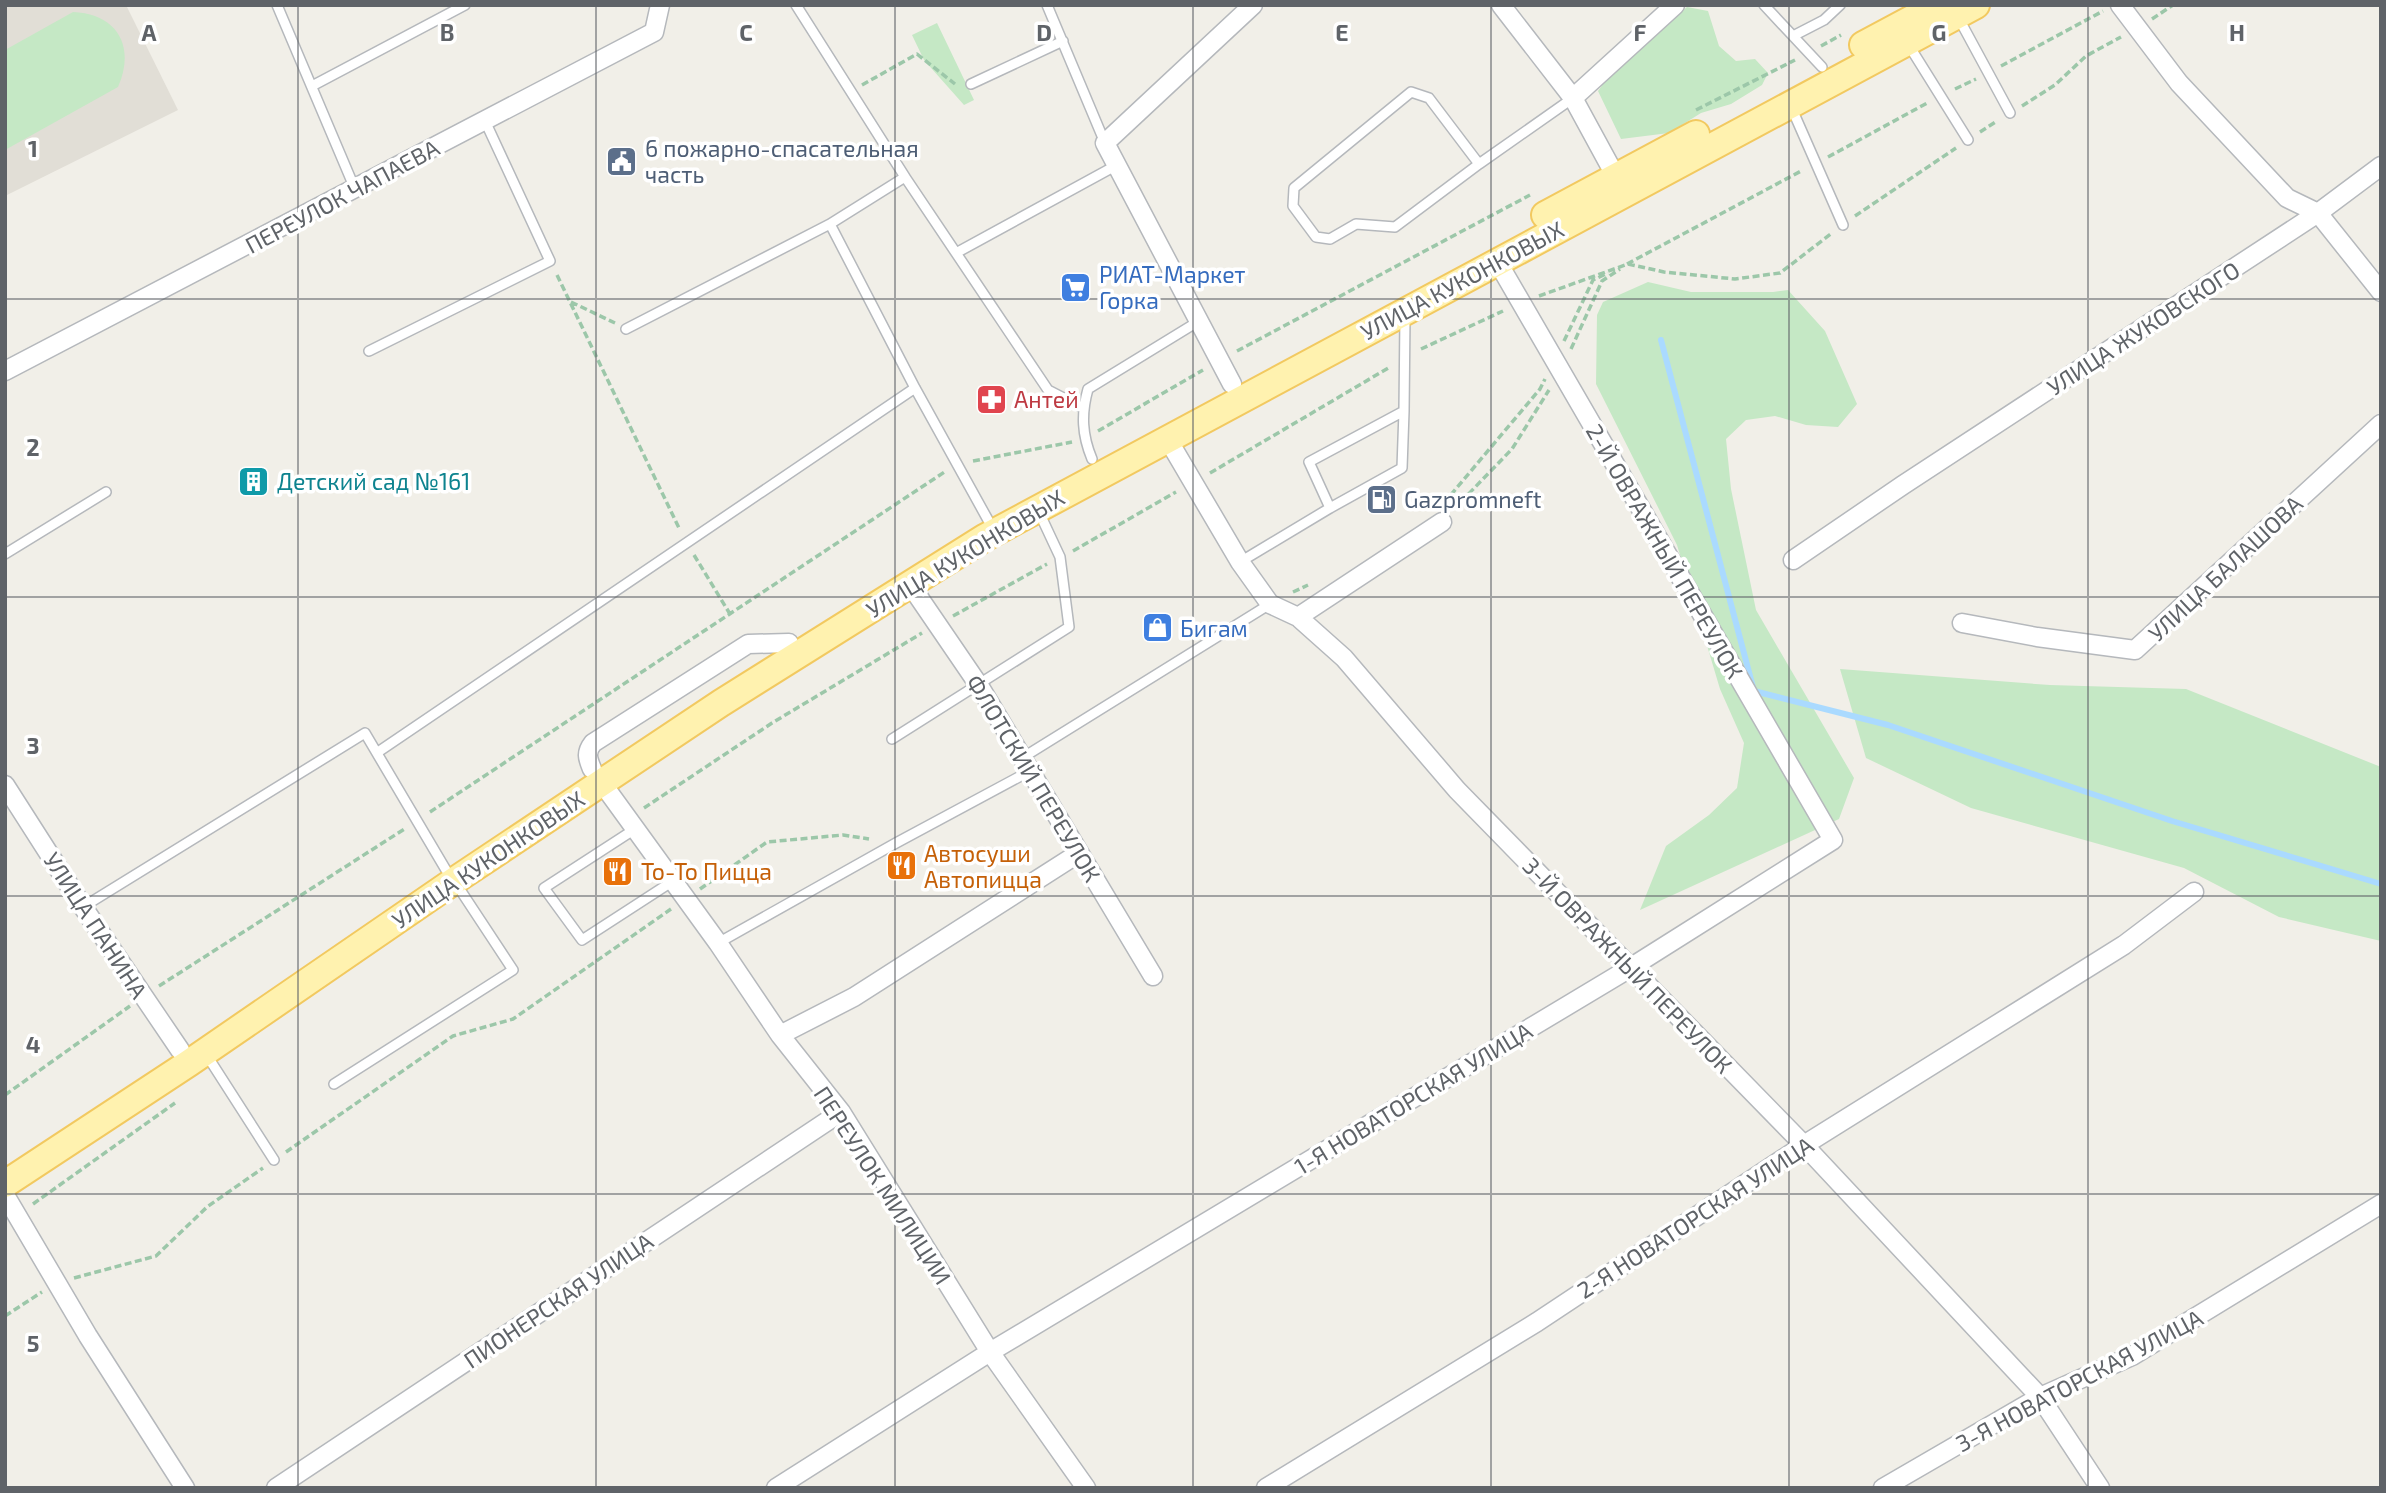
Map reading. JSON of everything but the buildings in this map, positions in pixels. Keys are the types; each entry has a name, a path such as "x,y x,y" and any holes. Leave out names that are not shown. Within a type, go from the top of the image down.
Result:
{"main road":[{"name":"УЛИЦА КУКОНКОВЫХ","path":"597,776 721,704 984,538 1907,43 1957,9"},
{"name":"УЛИЦА КУКОНКОВЫХ","path":"5,1184 789,643 988,520 1088,449 1233,384 1616,177 1816,60 1957,9"},
{"name":"УЛИЦА КУКОНКОВЫХ","path":"5,1166 191,1055"}],"street":[{"name":"ПЕРЕУЛОК ЧАПАЕВА","path":"5,372 654,32 660,5"},
{"path":"1233,384 1105,143 1253,5"},
{"path":"1501,5 1573,98 1616,177"},
{"path":"1573,98 1675,5"},
{"path":"2120,5 2179,83 2287,198 2318,213 2381,292"},
{"name":"УЛИЦА ЖУКОВСКОГО","path":"1793,560 2318,213 2381,166"},
{"name":"2-Й ОВРАЖНЫЙ ПЕРЕУЛОК","path":"1497,261 1521,302 1553,374 1833,840"},
{"name":"УЛИЦА БАЛАШОВА","path":"1962,623 2037,637 2135,650 2381,424"},
{"name":"3-Й ОВРАЖНЫЙ ПЕРЕУЛОК","path":"1167,438 1240,562 1270,604 1298,617 1344,658 1457,790 1804,1145 2040,1397 2100,1488"},
{"path":"1298,617 1440,514"},
{"name":"ФЛОТСКИЙ ПЕРЕУЛОК","path":"909,583 978,684 1153,976"},
{"name":"ПЕРЕУЛОК МИЛИЦИИ","path":"597,776 718,943 780,1035 841,1112 990,1352 1087,1488"},
{"name":"УЛИЦА ПАНИНА","path":"5,785 144,997 191,1055"},
{"name":"1-Я НОВАТОРСКАЯ УЛИЦА","path":"776,1488 990,1352 1630,968 1833,840"},
{"path":"780,1035 854,997 1079,853"},
{"name":"2-Я НОВАТОРСКАЯ УЛИЦА","path":"1266,1488 1537,1322 1804,1145 2124,945 2194,892"},
{"name":"ПИОНЕРСКАЯ УЛИЦА","path":"276,1488 841,1112"},
{"path":"5,1195 56,1283 185,1488"},
{"name":"3-Я НОВАТОРСКАЯ УЛИЦА","path":"1883,1488 2040,1397 2132,1356 2381,1204"}],"lane":[{"path":"278,5 355,189"},
{"path":"312,86 465,5"},
{"path":"796,5 905,177 1048,390 1083,408"},
{"path":"1047,5 1105,143"},
{"path":"1764,5 1816,60"},
{"path":"1793,36 1824,20 1840,5"},
{"path":"1957,9 2010,113"},
{"path":"971,84 1063,41"},
{"path":"1907,43 1968,140"},
{"path":"1479,164 1429,98 1411,92 1294,188 1293,206 1316,237 1330,239 1356,224 1395,228 1479,164 1573,98"},
{"path":"1790,104 1843,225"},
{"path":"369,351 550,261 485,121"},
{"path":"956,253 1116,164"},
{"path":"626,329 830,223 905,177"},
{"path":"830,223 915,388 988,520"},
{"path":"1240,562 1402,468 1405,310"},
{"path":"1088,449 1083,408 1088,388 1199,321"},
{"path":"378,752 915,388"},
{"path":"1330,508 1309,461 1404,411"},
{"path":"5,554 106,492"},
{"path":"892,739 1069,627 1060,557 1038,508"},
{"path":"718,943 896,843 1026,764 1270,604"},
{"path":"83,907 365,733 450,875 513,970 334,1084"},
{"path":"631,824 544,888 582,940 673,881"},
{"path":"191,1055 274,1160"}],"path":[{"path":"1564,341 1593,280 1628,264 2114,5"},
{"path":"631,824 772,723 936,625 1092,541 1424,347 1521,302 1628,264 1664,272 1735,279 1780,273 1843,225 2055,85 2086,56 2136,29"},
{"path":"1688,113 1816,60 1841,35"},
{"path":"851,91 917,54 957,85 971,84"},
{"path":"5,1095 144,997 417,821 958,464 1088,449 1220,360 1532,194"},
{"path":"550,261 687,543 730,615"},
{"path":"1440,514 1512,449 1602,281 1628,264"},
{"path":"570,301 626,329"},
{"path":"1440,514 1449,497 1553,374"},
{"path":"1270,604 1317,580"},
{"path":"5,1316 56,1283 156,1256 207,1207 453,1036 513,1019 767,842 843,835 896,843"}],"shaded area":[{"path":"5,5 126,5 178,110 5,196"}],"green space":[{"path":"1687,7 1708,11 1719,46 1736,61 1755,59 1768,73 1762,85 1731,104 1701,113 1669,133 1621,139 1598,91 1606,80"},
{"path":"73,12 101,19 119,35 125,58 118,87 5,150 5,50"},
{"path":"937,23 974,100 964,105 924,60 912,35"},
{"path":"1648,282 1691,292 1788,290 1825,331 1857,404 1838,427 1806,425 1775,416 1746,420 1726,439 1731,489 1756,610 1854,778 1839,819 1640,910 1666,846 1709,815 1737,788 1744,743 1720,689 1677,545 1596,384 1597,315 1603,302"},
{"path":"1840,669 2050,685 2186,689 2381,767 2381,941 2279,917 2184,868 1971,808 1866,758"}],"waterway":[{"path":"1661,340 1754,691 1888,725 2172,821 2381,884"}],"place":[{"name":"6 пожарно-спасательная часть","path":"622,161"},
{"name":"РИАТ-Маркет Горка","path":"1076,287"},
{"name":"Антей","path":"991,399"},
{"name":"Детский сад №161","path":"254,481"},
{"name":"Gazpromneft","path":"1381,499"},
{"name":"Бигам","path":"1157,628"},
{"name":"Автосуши Автопицца","path":"901,866"},
{"name":"То-То Пицца","path":"618,871"}]}
